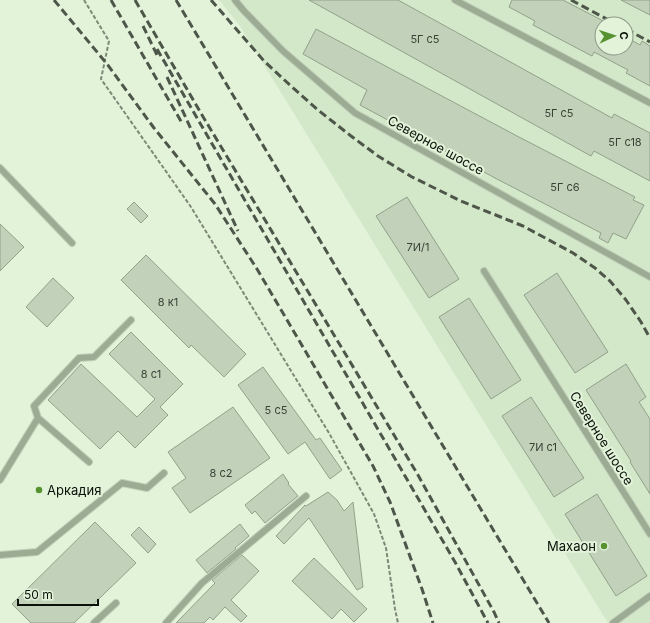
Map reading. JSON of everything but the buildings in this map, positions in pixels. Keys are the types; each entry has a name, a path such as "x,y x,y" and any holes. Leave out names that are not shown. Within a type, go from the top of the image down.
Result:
{"lane":[{"name":"Северное шоссе","path":"235,0 283,51 355,113 650,277"},
{"path":"455,0 650,103"},
{"path":"0,168 72,243"},
{"name":"Северное шоссе","path":"484,272 650,534"},
{"path":"89,462 38,418 34,406 79,358 94,357 131,320"},
{"path":"0,480 38,418"},
{"path":"0,555 37,552 122,483 147,488 164,473"},
{"path":"166,623 202,583 306,496"},
{"path":"612,623 650,596"},
{"path":"94,623 116,603"}],"path":[{"path":"84,0 109,41 101,79 191,207 329,433 374,514 386,548 398,623"}],"shaded area":[{"path":"219,0 650,0 650,623 608,623 240,26"}],"railway":[{"path":"54,0 107,64 154,128 215,204 257,269 373,466 390,502 433,623"},
{"path":"111,0 182,123"},
{"path":"135,0 202,115 418,475 499,623"},
{"path":"176,0 549,623"},
{"path":"211,0 264,61 318,110 351,136 378,156 412,177 461,201 523,226 573,253 595,268 610,281 626,300 650,338"},
{"path":"571,0 601,16"},
{"path":"143,26 157,55"},
{"path":"634,33 650,42"},
{"path":"157,49 455,562 488,623"},
{"path":"167,77 238,231"}],"place":[{"name":"Аркадия","path":"39,490"},
{"name":"Махаон","path":"604,546"}]}
